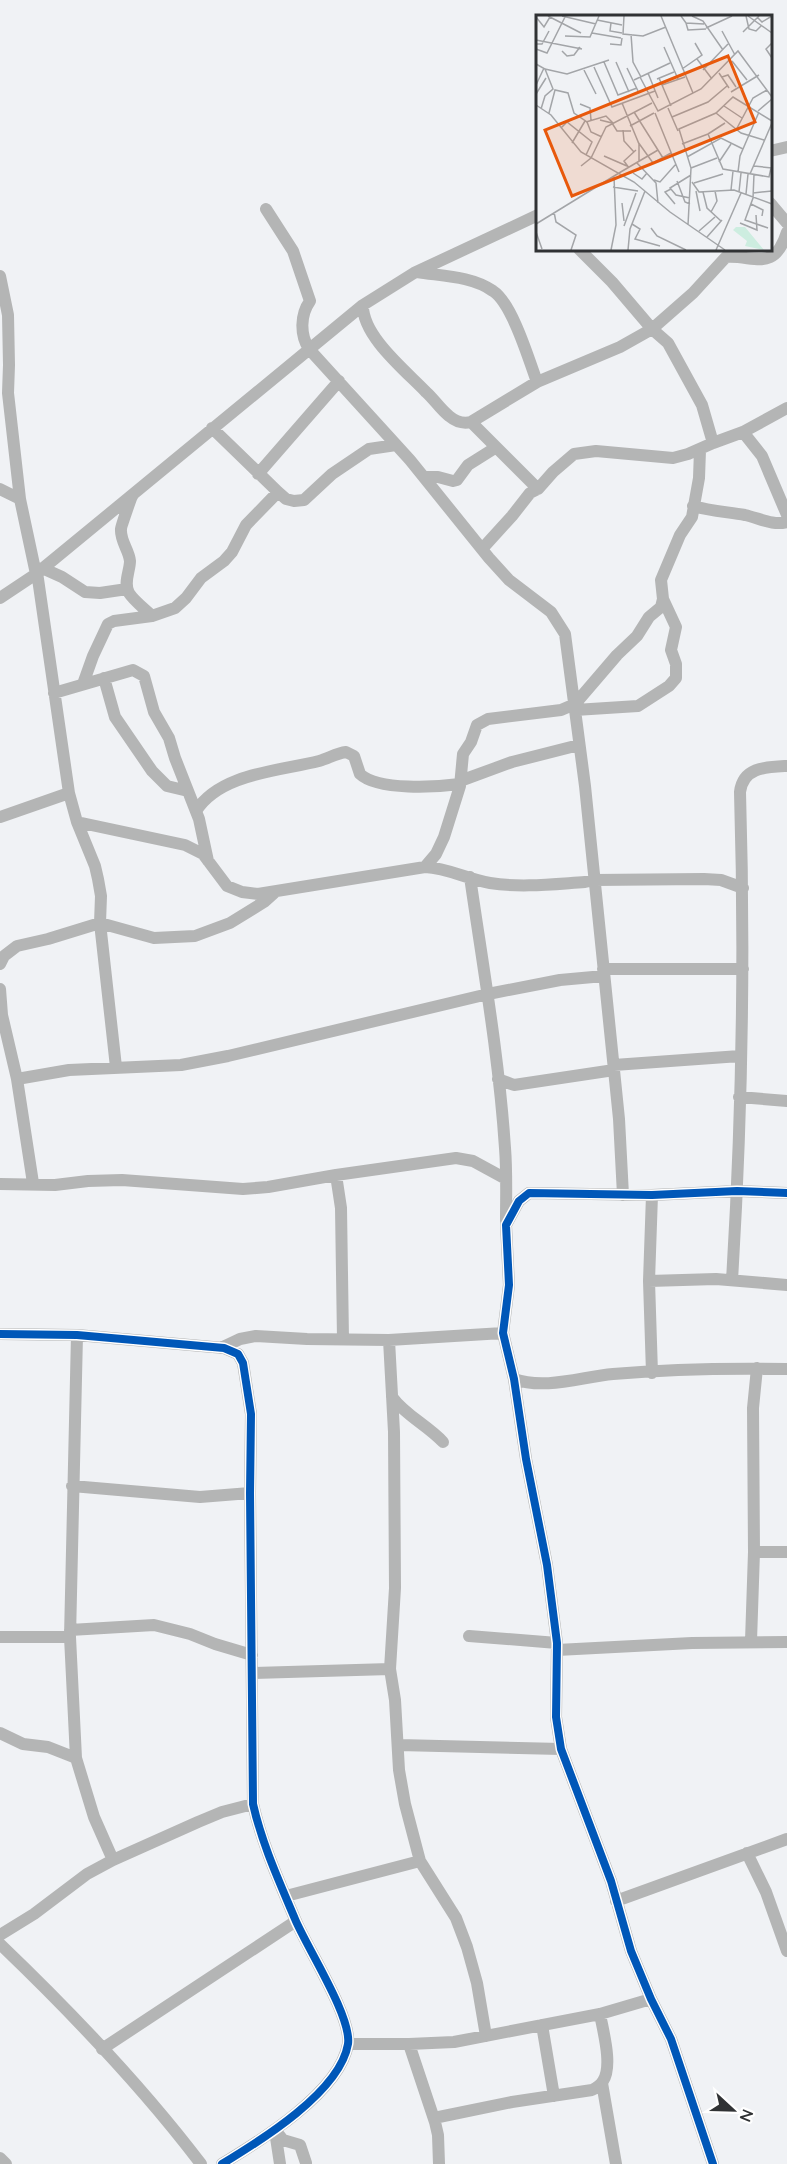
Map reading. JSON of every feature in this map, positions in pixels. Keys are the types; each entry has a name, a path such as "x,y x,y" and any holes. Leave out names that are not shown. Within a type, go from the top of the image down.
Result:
{"street":[{"path":"772,151 787,147"},
{"path":"772,204 787,223"},
{"path":"266,209 293,251 310,301 305,308 302,333 302,340 309,350 424,477 509,580 551,612 565,634 614,1067 623,1195"},
{"path":"0,598 38,571 363,305 416,272 536,216"},
{"path":"363,305 366,321 386,350 449,416 465,423 471,422 537,382 620,347 652,329 693,293 726,257 758,261 766,259 774,254 782,244 787,232"},
{"path":"580,250 612,282 652,329 668,343 693,385 707,419 713,443"},
{"path":"416,272 478,283 499,295 524,345 537,382"},
{"path":"0,276 8,315 8,393 20,499 38,571 69,793 76,822 95,866 101,896 100,922 116,1068"},
{"path":"258,474 339,381"},
{"path":"482,549 530,493 538,489 567,458 579,452 633,453 673,458 700,450 786,411"},
{"path":"471,422 538,489"},
{"path":"212,428 278,492 286,499 294,501 304,500 332,474 369,449 396,445"},
{"path":"743,432 762,456 787,515"},
{"path":"424,477 457,480 468,465 495,448"},
{"path":"425,867 436,854 444,837 460,783 463,754 480,722 575,707 638,706 674,682 677,672 671,650 676,627 663,599 661,580 680,535 690,522 700,471 700,450"},
{"path":"0,489 20,499"},
{"path":"83,684 108,624 114,621 152,616 175,608 201,578 232,552 246,525 278,492"},
{"path":"133,494 121,532 130,561 127,589 131,596 152,616"},
{"path":"693,506 778,524 787,522"},
{"path":"38,571 62,577 85,592 100,593 127,589"},
{"path":"575,707 578,698 599,679 609,664 640,632 648,617 661,607 663,599"},
{"path":"54,693 133,670 144,676 154,712 169,738 204,834 208,861"},
{"path":"104,678 115,717 152,771 167,786 188,791"},
{"path":"196,811 208,795 226,786 271,770 321,760 346,752 354,756 360,774 373,781 400,786 460,783 512,762 579,745"},
{"path":"732,1280 737,1191 743,969 741,785 745,777 758,768 787,766"},
{"path":"0,817 69,793"},
{"path":"76,822 185,845 198,850 227,886 258,894 425,867 448,870 490,883 524,885 594,880 721,880 743,888"},
{"path":"470,877 488,994 506,1150 509,1285 503,1333 514,1379 526,1459 547,1565 557,1647 556,1717 561,1749 611,1881 631,1951 671,2039 713,2164"},
{"path":"0,964 4,956 17,946 48,939 100,922 154,938 195,936 230,923 264,902 274,893"},
{"path":"16,1079 69,1070 181,1065 228,1056 488,994 603,972 743,969"},
{"path":"0,989 2,1015 16,1079 33,1183"},
{"path":"498,1078 514,1085 614,1067 740,1056"},
{"path":"739,1097 787,1101"},
{"path":"0,1184 55,1185 122,1180 243,1189 456,1158 473,1161 506,1179"},
{"path":"336,1174 341,1208 343,1339"},
{"path":"506,1225 519,1201 529,1193 652,1196 737,1191 787,1193"},
{"path":"652,1196 649,1281 652,1373"},
{"path":"649,1281 732,1280 787,1285"},
{"path":"221,1348 240,1339 256,1336 389,1340 503,1333"},
{"path":"0,1334 77,1335 221,1348 238,1354 246,1373 251,1414 253,1804 258,1828 296,1921 334,1999 346,2029 348,2044 340,2065 331,2079 299,2111 275,2130 222,2164"},
{"path":"77,1335 70,1633 76,1758 94,1817 113,1860"},
{"path":"389,1340 394,1432 395,1588 390,1669 399,1745 399,1770 420,1861 456,1918 467,1947 477,1983 486,2036"},
{"path":"751,1641 754,1552 753,1408 757,1368"},
{"path":"514,1379 535,1384 613,1374 787,1368"},
{"path":"392,1397 402,1410 418,1420 443,1442"},
{"path":"72,1486 200,1497 250,1493"},
{"path":"754,1552 787,1552"},
{"path":"0,1637 154,1625 180,1631 252,1655"},
{"path":"469,1636 557,1647 787,1642"},
{"path":"252,1673 390,1669"},
{"path":"0,1733 22,1744 48,1747 76,1758"},
{"path":"399,1745 561,1749"},
{"path":"0,1935 34,1914 87,1874 113,1860 206,1819 253,1804"},
{"path":"616,1901 787,1839"},
{"path":"747,1853 766,1892 787,1951"},
{"path":"286,1896 420,1861"},
{"path":"102,2049 296,1921"},
{"path":"0,1944 44,1986 144,2094 201,2164"},
{"path":"348,2044 454,2042 600,2014 651,1999"},
{"path":"434,2118 592,2090 602,2083 606,2074 607,2063 600,2014"},
{"path":"542,2025 554,2096"},
{"path":"409,2044 434,2118 438,2135 439,2164"},
{"path":"602,2083 616,2164"},
{"path":"275,2130 283,2140 300,2145 306,2163"},
{"path":"275,2130 280,2164"},
{"path":"0,2158 6,2164"}],"cycle path":[{"path":"713,2164 671,2039 631,1951 611,1881 561,1749 556,1717 557,1643 547,1565 526,1459 514,1379 503,1333 509,1285 506,1225 519,1201 529,1193 652,1195 737,1191 787,1193"},
{"path":"0,1334 77,1335 224,1348 238,1354 243,1363 251,1414 253,1804 266,1848 283,1891 343,2017 348,2044 342,2062 315,2097 276,2129 222,2164"}]}
